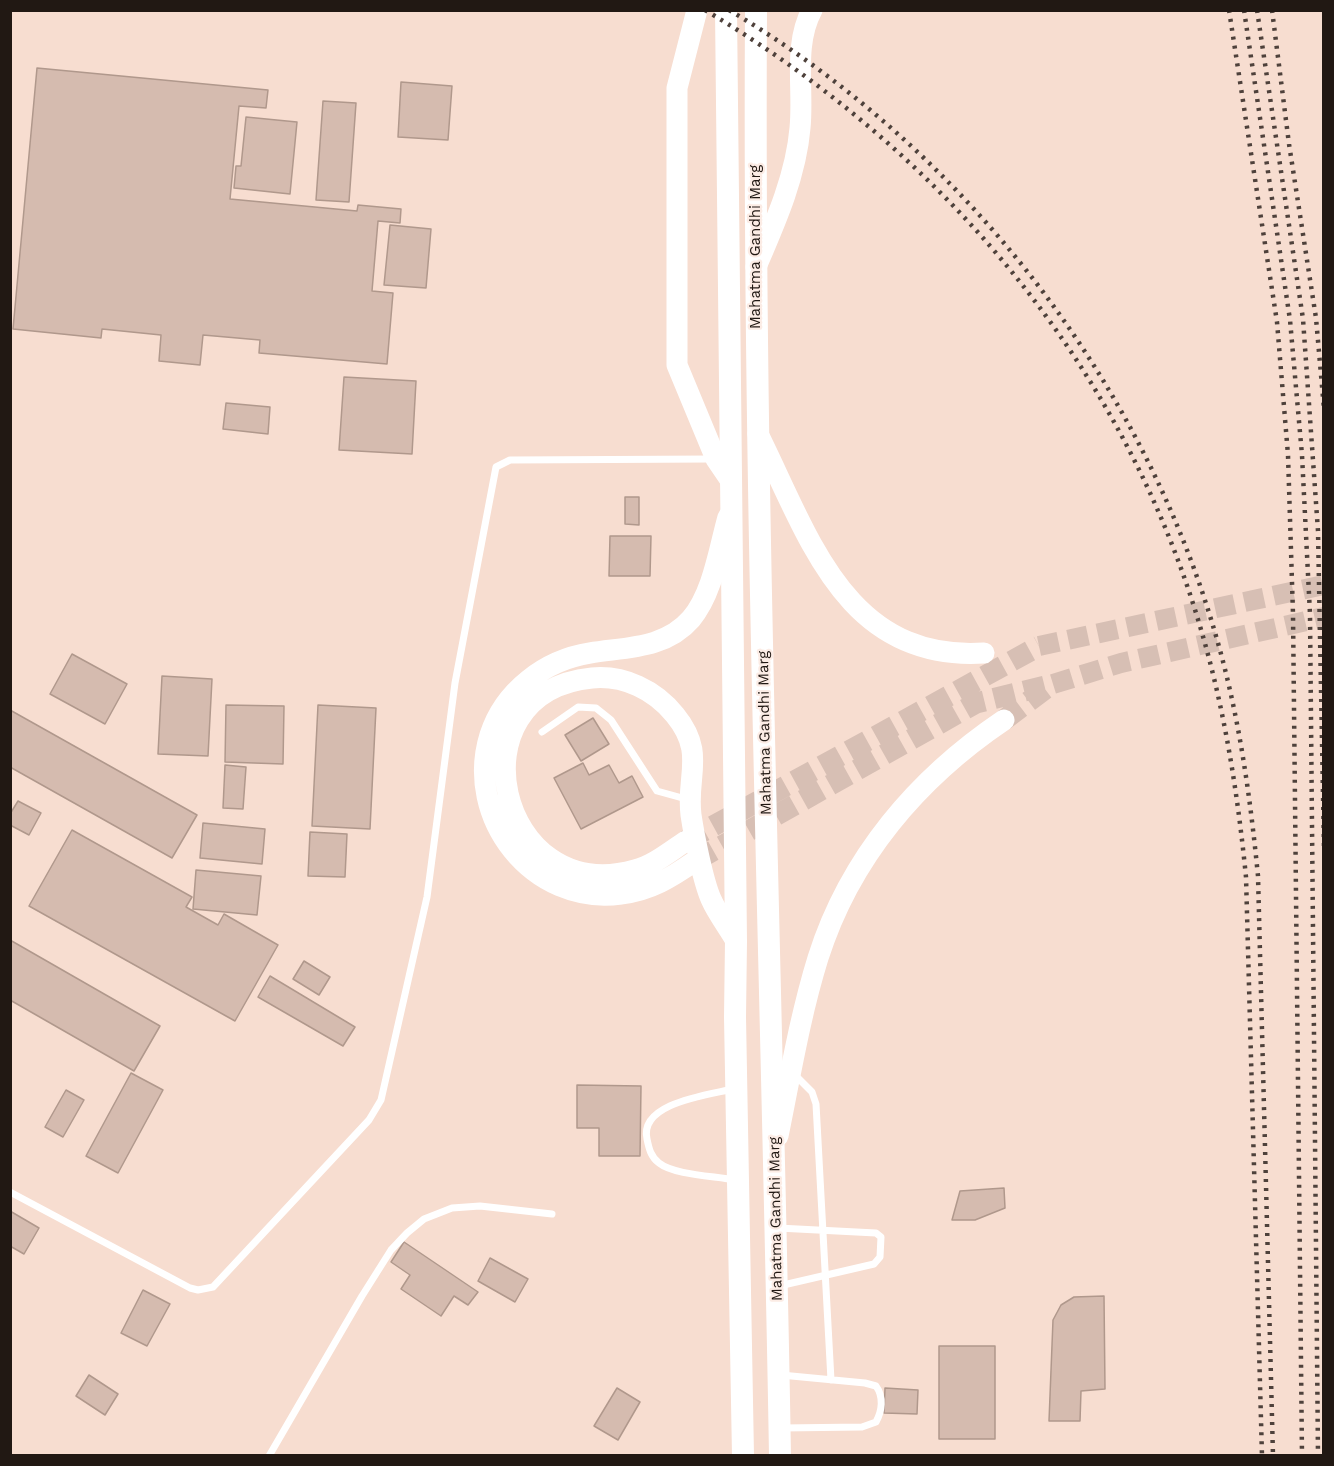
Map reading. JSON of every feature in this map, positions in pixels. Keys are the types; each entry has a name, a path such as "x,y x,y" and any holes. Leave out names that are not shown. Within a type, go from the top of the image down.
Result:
{"highway":[{"name":"Mahatma Gandhi Marg","path":"726,10 736,1088 742,1455"},
{"name":"Mahatma Gandhi Marg","path":"756,10 754,272 780,1455"}],"main road":[{"path":"697,10 677,88 676,365 716,459 731,481"},
{"path":"754,272 782,205 800,129 803,27 812,10"},
{"path":"758,434 826,568 853,606 879,628 912,644 947,653 984,653"},
{"path":"695,861 664,882 634,892 587,894 556,884 527,866 504,841 490,812 486,796 484,764 491,732 498,718 506,704 529,679 551,665 574,656 652,644 673,634 691,619 704,597 731,507"},
{"path":"686,842 649,865 621,873 591,873 563,865 537,848 518,824 506,796 504,781 506,752 523,715 548,693 580,680 607,678 621,680 659,698 685,730 694,756 691,813 710,898 736,941"},
{"path":"774,1152 818,957 839,904 867,855 892,820 928,780 969,744 1005,720"}],"lane":[{"path":"10,1192 190,1288 198,1290 213,1287 369,1120 381,1100 427,897 455,683 496,467 510,460 716,459"},
{"path":"542,732 578,707 596,708 611,720 657,791 692,801"},
{"path":"792,1072 816,1100 831,1380"},
{"path":"736,1088 666,1107 650,1118 645,1132 649,1152 659,1163 673,1169 738,1180"},
{"path":"269,1455 362,1296 391,1250 407,1233 424,1219 452,1208 480,1206 552,1214"},
{"path":"776,1228 823,1229 878,1234 881,1237 880,1257 877,1262 777,1287"},
{"path":"778,1375 876,1386 881,1398 881,1411 876,1422 862,1427 779,1428"}],"building":[{"path":"37,68 268,90 266,108 239,106 230,199 357,211 358,205 401,209 400,223 378,221 372,291 393,293 387,364 259,353 260,340 203,335 200,365 159,361 161,335 102,329 101,338 13,329"},
{"path":"401,82 452,86 448,140 398,137"},
{"path":"323,101 356,103 349,202 316,200"},
{"path":"246,117 297,122 290,194 234,188 236,166 241,166"},
{"path":"390,225 431,229 426,288 384,285"},
{"path":"344,377 416,381 412,454 339,450"},
{"path":"226,403 270,407 268,434 223,429"},
{"path":"625,497 639,497 639,525 625,524"},
{"path":"610,536 651,536 650,576 609,576"},
{"path":"72,654 127,684 105,724 50,694"},
{"path":"162,676 212,679 208,756 158,754"},
{"path":"226,705 284,706 283,764 225,762"},
{"path":"318,705 376,708 370,829 312,826"},
{"path":"10,710 197,815 172,858 10,767"},
{"path":"593,718 609,744 581,761 565,735"},
{"path":"583,763 589,775 609,765 619,783 632,776 643,797 581,829 554,778"},
{"path":"225,765 246,767 243,809 223,808"},
{"path":"18,801 41,813 29,835 10,825 10,814"},
{"path":"203,823 265,829 262,864 200,858"},
{"path":"72,830 192,897 186,907 218,925 224,914 278,945 235,1021 29,906"},
{"path":"310,832 347,834 345,877 308,876"},
{"path":"196,870 261,876 257,915 193,909"},
{"path":"10,940 160,1026 134,1071 10,1000"},
{"path":"304,961 330,977 319,995 293,979"},
{"path":"270,976 355,1027 343,1046 258,997"},
{"path":"131,1073 163,1090 118,1173 86,1156"},
{"path":"577,1085 641,1086 640,1156 599,1156 599,1128 577,1128"},
{"path":"66,1090 84,1100 63,1137 45,1127"},
{"path":"1004,1188 1005,1208 975,1220 952,1220 960,1191"},
{"path":"10,1211 39,1228 24,1254 10,1246"},
{"path":"404,1242 478,1292 468,1305 454,1296 441,1316 401,1289 410,1275 391,1262"},
{"path":"490,1258 528,1279 515,1302 478,1281"},
{"path":"143,1290 170,1304 147,1346 121,1333"},
{"path":"1104,1296 1105,1389 1081,1391 1080,1421 1049,1421 1053,1320 1061,1305 1074,1297"},
{"path":"939,1346 995,1346 995,1439 939,1439"},
{"path":"89,1375 118,1394 105,1415 76,1396"},
{"path":"617,1388 640,1402 618,1440 594,1426"},
{"path":"885,1388 918,1390 917,1414 884,1413"}],"tunnel":[{"path":"1039,646 1324,585"},
{"path":"1053,684 1121,663 1324,617"},
{"path":"686,841 1039,646"},
{"path":"695,861 976,703 1053,684"},
{"path":"1004,720 1045,689"}],"railway":[{"path":"705,10 792,67 874,131 948,201 1016,277 1076,359 1128,447 1171,541 1204,640 1219,699 1235,787 1246,877 1262,1456"},
{"path":"729,10 814,66 893,129 966,200 1032,277 1090,360 1141,448 1183,540 1216,636 1231,695 1247,785 1258,876 1273,1456"},
{"path":"1229,10 1277,322 1288,455 1293,614 1302,1456"},
{"path":"1244,10 1290,320 1302,455 1310,614 1318,1456"},
{"path":"1257,10 1303,319 1318,531 1324,847"},
{"path":"1272,10 1289,144 1316,318 1324,409"}]}
